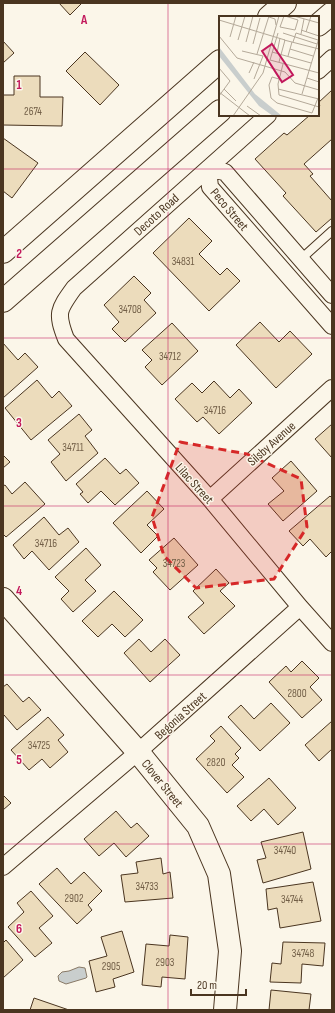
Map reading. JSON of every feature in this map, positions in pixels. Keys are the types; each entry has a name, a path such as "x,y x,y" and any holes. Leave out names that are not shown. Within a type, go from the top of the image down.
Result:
{"main road":[{"path":"270,16 285,3"},
{"path":"319,24 332,13"},
{"path":"3,252 219,62"},
{"path":"3,301 219,112"},
{"name":"Clover Street","path":"3,599 138,752 198,826 219,874 230,951 225,1010"}],"street":[{"path":"319,69 332,58"},
{"name":"Decoto Road","path":"60,323 61,306 74,288 267,116"},
{"name":"Peco Street","path":"332,295 225,172 208,169 210,187 332,326"},
{"name":"Lilac Street","path":"60,323 66,339 210,499 332,643"},
{"name":"Silsby Avenue","path":"210,499 332,388"},
{"name":"Begonia Street","path":"3,867 138,752 300,607"}],"lane":[{"path":"301,259 332,230"}],"highlighted area":[{"path":"180,442 247,454 301,479 307,527 274,579 196,588 164,556 152,517"}],"shaded area":[{"path":"79,967 85,968 86,978 66,984 59,981 58,976 62,972"}],"building":[{"path":"59,3 82,3 70,15"},
{"path":"3,41 14,53 3,63"},
{"path":"85,52 119,85 100,105 66,71"},
{"path":"14,76 40,76 40,97 63,97 62,126 3,125 3,95 14,95"},
{"path":"332,90 332,139 304,164 313,174 310,176 332,201 332,218 316,232 283,196 286,193 255,159 284,133 287,135 309,116 319,116 319,102"},
{"path":"3,138 38,163 12,198 3,191"},
{"path":"189,218 212,241 199,254 220,275 227,268 240,281 209,311 153,253"},
{"path":"134,276 151,293 144,300 156,313 125,342 112,329 119,322 104,305"},
{"path":"260,322 279,342 290,331 312,354 276,388 236,345"},
{"path":"172,323 198,351 162,385 145,367 152,360 142,350"},
{"path":"3,343 18,360 25,353 38,367 3,398"},
{"path":"37,380 52,398 59,391 72,406 31,440 5,408"},
{"path":"214,381 230,398 239,389 252,403 219,434 203,417 197,422 175,399 192,383 202,393"},
{"path":"79,414 92,430 85,436 98,453 66,481 51,462 60,454 48,440"},
{"path":"332,424 332,458 315,439"},
{"path":"3,455 10,462 3,468"},
{"path":"105,458 120,474 126,469 139,483 115,505 101,491 88,503 80,494 83,492 76,484"},
{"path":"291,461 317,491 283,521 268,504 284,491 272,478"},
{"path":"25,482 45,504 6,537 3,534 3,486 5,485 12,494"},
{"path":"147,491 164,509 147,525 158,536 141,553 113,523"},
{"path":"330,496 332,498 332,551 326,557 310,539 303,546 289,531"},
{"path":"44,517 59,535 68,528 79,542 49,570 32,551 24,559 13,545"},
{"path":"174,538 198,565 170,590 153,572 157,568 149,560"},
{"path":"86,548 101,565 85,580 96,591 73,612 61,599 69,591 55,577"},
{"path":"216,569 229,583 220,591 235,606 204,634 188,617 204,603 193,591"},
{"path":"114,591 143,620 125,637 112,624 98,637 82,621"},
{"path":"139,639 151,652 165,639 180,655 150,682 124,653"},
{"path":"302,661 319,678 310,687 322,700 302,718 269,682 286,666 291,672"},
{"path":"7,684 23,702 29,697 41,710 17,730 3,715 3,687"},
{"path":"271,703 290,723 260,751 228,717 241,705 254,719"},
{"path":"48,717 64,735 58,740 68,752 50,768 42,759 29,770 11,750"},
{"path":"332,721 332,749 319,761 305,745"},
{"path":"221,726 241,748 235,754 239,758 232,765 244,777 227,793 196,759 215,741 210,736"},
{"path":"269,778 296,808 278,825 264,809 251,821 237,806"},
{"path":"3,795 11,803 3,810"},
{"path":"116,811 131,828 137,823 149,836 126,857 114,843 99,856 84,839"},
{"path":"303,832 311,869 263,883 257,860 266,858 261,842"},
{"path":"161,858 163,874 170,872 173,898 125,902 121,875 138,873 136,862"},
{"path":"57,868 71,884 84,872 102,891 88,905 92,910 77,924 39,884"},
{"path":"313,882 321,921 280,928 277,908 268,910 266,889"},
{"path":"31,891 53,916 39,928 52,943 35,957 8,927 24,912 17,903"},
{"path":"122,931 134,972 113,979 115,987 96,992 89,961 107,956 101,937"},
{"path":"170,935 188,937 185,979 162,977 161,987 142,985 146,944 169,946"},
{"path":"6,940 23,960 3,978 3,943"},
{"path":"283,942 325,943 323,966 302,964 301,983 270,982 272,963 281,964"},
{"path":"271,990 311,994 309,1010 269,1010"},
{"path":"34,998 69,1010 30,1010"}]}
